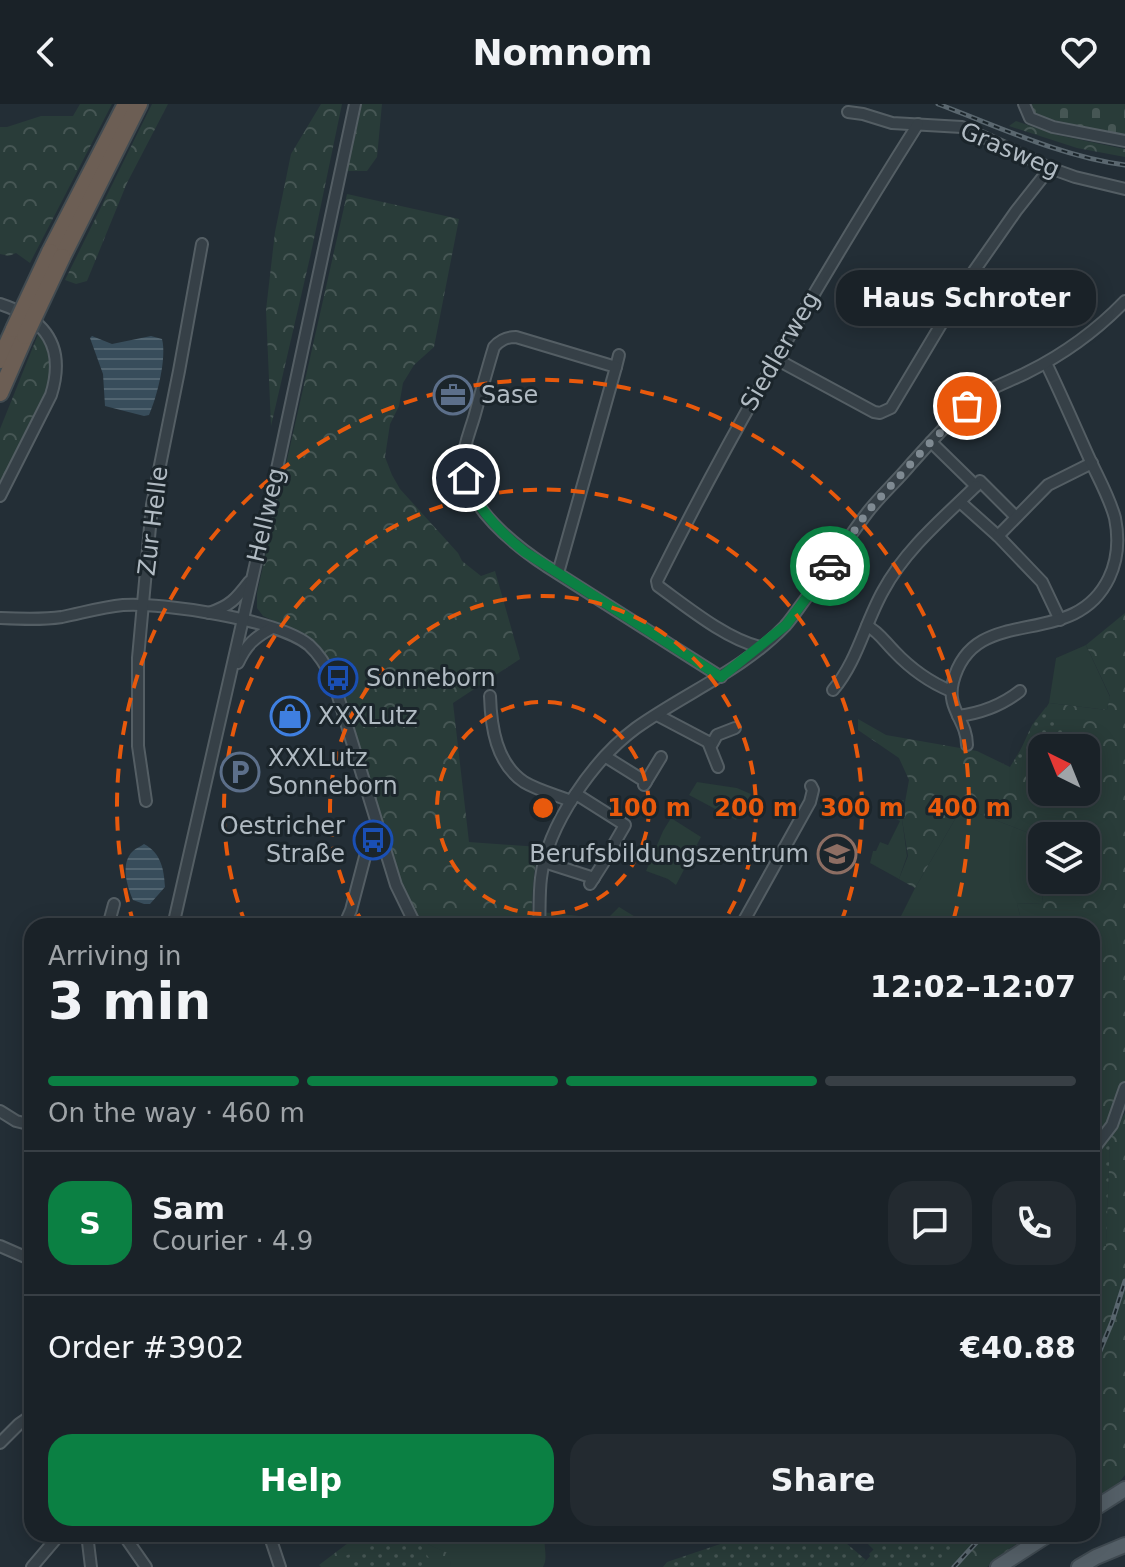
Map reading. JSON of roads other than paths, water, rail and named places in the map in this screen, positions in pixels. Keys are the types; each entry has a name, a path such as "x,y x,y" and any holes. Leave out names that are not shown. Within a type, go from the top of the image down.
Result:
{"highway":[{"path":"0,393 20,332 126,104"},
{"path":"56,254 139,104"},
{"path":"0,360 20,332"}],"main road":[{"path":"1100,1505 1125,1489"},
{"path":"998,1567 1037,1542"},
{"path":"1079,1567 1125,1545"}],"street":[{"name":"Hellweg","path":"175,918 274,483 355,104"},
{"path":"1024,104 1030,118 1053,127 1125,141"},
{"name":"Grasweg","path":"848,112 892,123 962,127 1050,168 1125,189"},
{"name":"Siedlerweg","path":"760,647 739,640 658,586 657,581 706,485 826,271 918,124"},
{"path":"776,359 874,412 885,412 891,408 974,270 1050,168"},
{"name":"Zur Helle","path":"146,801 138,746 138,658 152,505 202,244"},
{"path":"539,918 541,878 554,831 574,798 624,738 721,677 786,625 868,511 973,400 1046,363 1087,335 1125,301"},
{"path":"0,304 41,327 54,346 57,366 51,395 0,496"},
{"path":"616,367 516,337 500,340 494,347 466,445 463,460 466,478 480,506 513,542 721,677"},
{"path":"558,573 619,355"},
{"path":"967,745 967,734 953,706 951,691 960,664 968,652 978,643 1001,632 1060,620 1081,610 1104,588 1115,563 1117,534 1111,505 1046,363"},
{"path":"931,442 976,486"},
{"path":"998,536 1048,485 1092,463"},
{"path":"833,690 848,669 882,592 902,562 980,481 1016,517"},
{"path":"960,502 1042,582 1060,620"},
{"path":"206,613 224,608 233,601 252,577"},
{"path":"0,618 59,617 113,606 167,605 272,628 309,645 328,668 337,689 396,885 412,918"},
{"path":"867,626 874,629 918,673 951,691"},
{"path":"231,676 251,640 272,628"},
{"path":"958,716 994,707 1020,691"},
{"path":"490,696 498,750 512,772 525,782 574,798 625,825 614,844"},
{"path":"657,715 712,744 717,735 735,728"},
{"path":"708,742 718,767"},
{"path":"606,757 644,785 661,757"},
{"path":"745,918 810,802 811,786"},
{"path":"348,918 367,849 373,842"},
{"path":"544,862 592,881 604,862"},
{"path":"110,918 114,904"},
{"path":"1100,1142 1112,1125 1125,1088"},
{"path":"0,1111 24,1123"},
{"path":"0,1246 24,1256"},
{"path":"0,1443 24,1421"},
{"path":"32,1567 53,1542"},
{"path":"88,1542 91,1567"},
{"path":"129,1542 146,1567"},
{"path":"272,1542 280,1567"}],"water":[{"path":"92,336 112,344 151,336 162,339 160,377 149,415 105,406 103,374 90,338"},
{"path":"144,844 158,857 165,880 165,887 150,904 133,900 126,875 129,856"}],"railway":[{"path":"938,104 1053,148 1125,165"},
{"path":"1100,1351 1125,1281"},
{"path":"954,1567 977,1542"}],"place":[{"name":"Sase","path":"453,395"},
{"name":"Haus Schroter","path":"967,406"},
{"name":"Sonneborn","path":"338,678"},
{"name":"XXXLutz","path":"290,716"},
{"name":"XXXLutz Sonneborn","path":"240,772"},
{"name":"Oestricher Straße","path":"373,840"},
{"name":"Berufsbildungszentrum","path":"837,854"}]}
